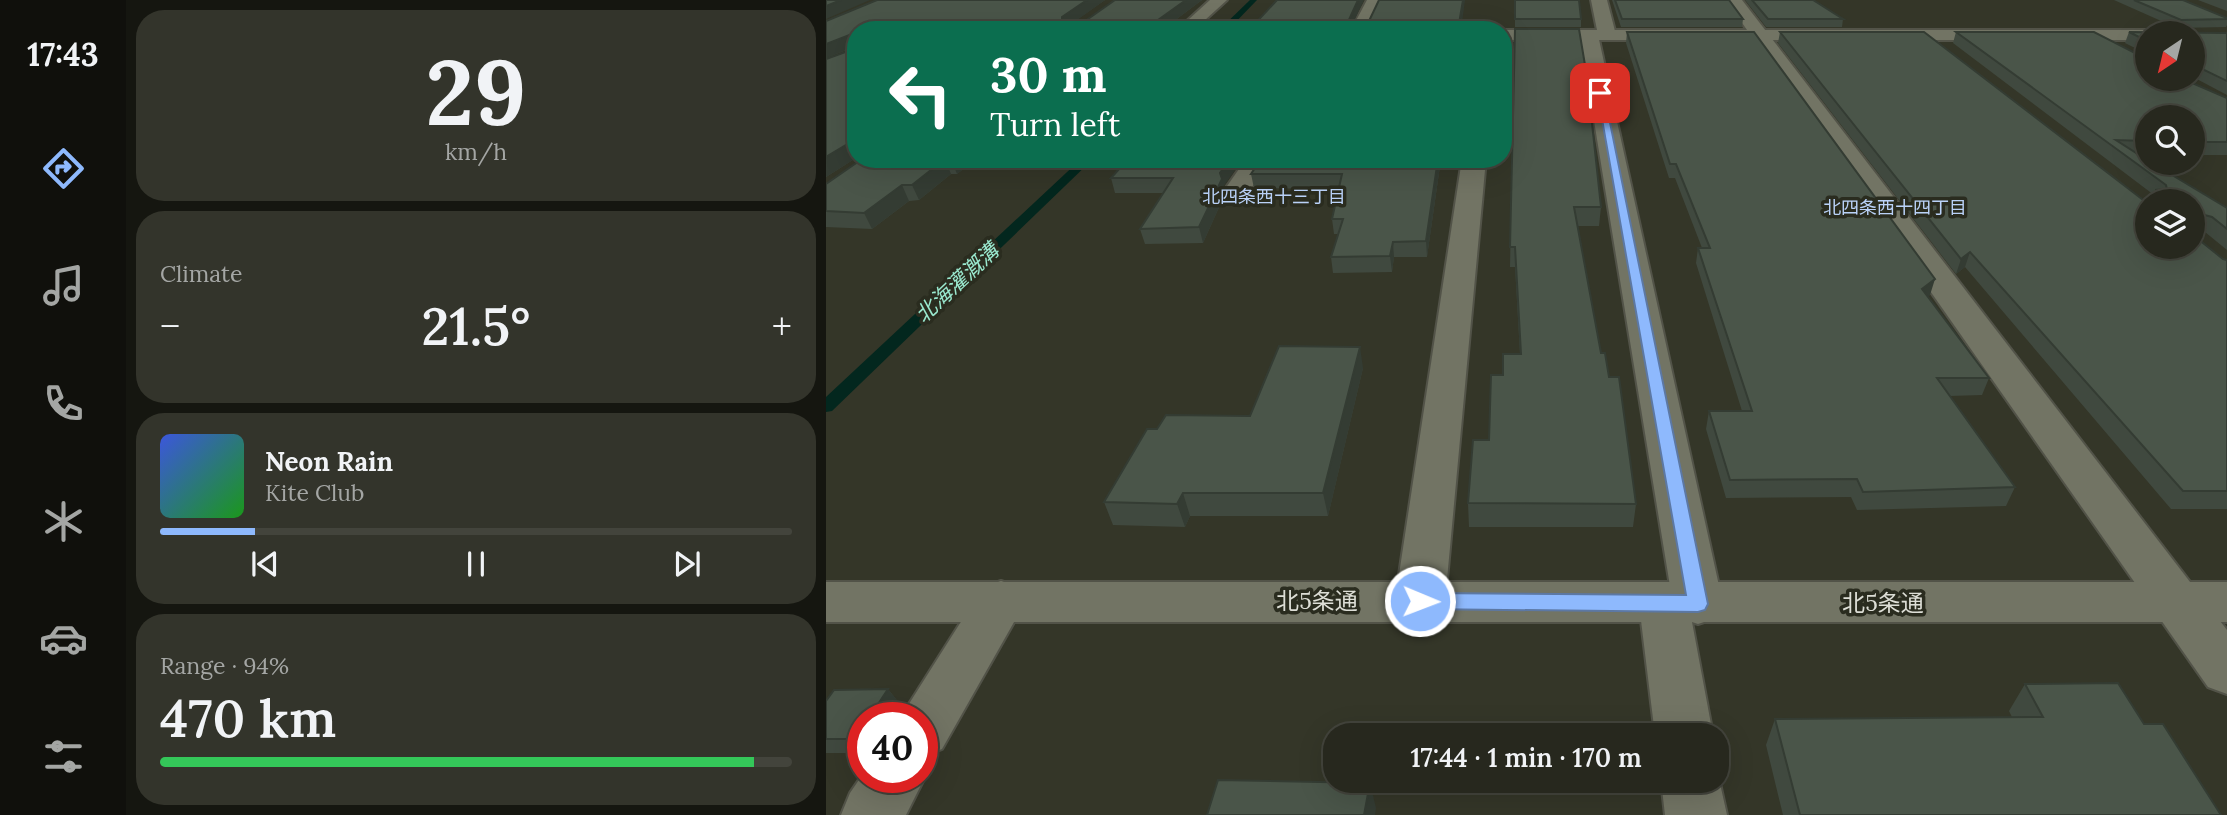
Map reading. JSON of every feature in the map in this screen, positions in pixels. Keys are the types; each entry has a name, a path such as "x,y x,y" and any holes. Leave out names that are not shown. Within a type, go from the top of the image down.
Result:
{"street":[{"path":"1194,21 1219,0"},
{"path":"1364,21 1374,0"},
{"path":"1599,0 1598,35 1681,604 1684,723"},
{"path":"1734,0 2227,671"},
{"path":"1512,35 2135,35"},
{"path":"1927,35 1955,57"},
{"path":"2095,35 2125,52"},
{"path":"1238,189 1252,168"},
{"path":"1420,601 1473,168"},
{"path":"938,705 1001,601"},
{"name":"北5条通","path":"826,602 2227,602"},
{"path":"872,815 885,793"},
{"path":"1693,793 1696,815"}],"building":[{"path":"826,0 841,0 826,6"},
{"path":"877,0 1087,0 1062,17 1062,21 847,21 847,36 826,44 826,21"},
{"path":"1115,0 1186,0 1157,21 1085,21"},
{"path":"1277,0 1358,0 1348,21 1257,21"},
{"path":"1379,0 1463,0 1460,21 1369,21"},
{"path":"1515,0 1579,0 1581,19 1515,19"},
{"path":"1615,0 1729,0 1743,19 1622,19"},
{"path":"1752,0 1813,0 1843,19 1768,19"},
{"path":"2134,0 2183,0 2227,19 2181,20"},
{"path":"1515,29 1579,29 1601,207 1574,207 1601,353 1605,353 1609,377 1619,377 1636,504 1468,503 1473,440 1489,440 1491,375 1503,375 1503,354 1521,354 1515,247 1510,247"},
{"path":"1627,32 1754,32 1935,279 1922,289 1989,378 1937,378 2015,487 1863,492 1857,479 1730,480 1709,411 1752,411 1698,248 1710,248 1676,164 1670,164"},
{"path":"1780,32 1924,32 2135,194 2135,259 2205,259 2205,245 2227,260 2227,491 2183,491 1970,252 1961,259"},
{"path":"1956,32 2094,32 2135,53 2135,91 2205,91 2205,88 2227,98 2227,142 2205,142 2205,105 2135,105 2135,141 2116,140 2135,152 2135,162"},
{"path":"2205,33 2227,33 2227,81 2205,71"},
{"path":"847,51 847,144 826,157 826,59"},
{"path":"849,168 934,168 912,185 902,185 864,213 826,211 826,184"},
{"path":"1120,168 1224,168 1220,173 1222,179 1199,227 1140,229 1173,178 1111,178"},
{"path":"1255,168 1437,168 1426,241 1393,242 1390,256 1331,257 1343,219 1332,219 1342,174 1251,174"},
{"path":"2152,175 2172,175 2195,189 2167,189 2166,185"},
{"path":"2205,195 2227,208 2227,229 2212,217 2205,215"},
{"path":"1279,346 1360,347 1323,493 1183,493 1177,504 1104,502 1147,429 1157,429 1166,415 1250,416"},
{"path":"2118,683 2144,724 2163,724 2221,815 1800,815 1775,719 2043,717 2025,684"},
{"path":"888,689 879,702 847,702 847,739 826,739 826,701 834,690"},
{"path":"1218,780 1323,782 1323,793 1368,793 1364,815 1207,815"}],"waterway":[{"name":"北海灌漑溝","path":"1232,21 1254,0"},
{"name":"北海灌漑溝","path":"826,407 1078,168"}],"district":[{"name":"北四条西十三丁目","path":"1274,197"},
{"name":"北四条西十四丁目","path":"1895,208"}],"route":[{"path":"1420,601 1698,604 1600,93"}]}
